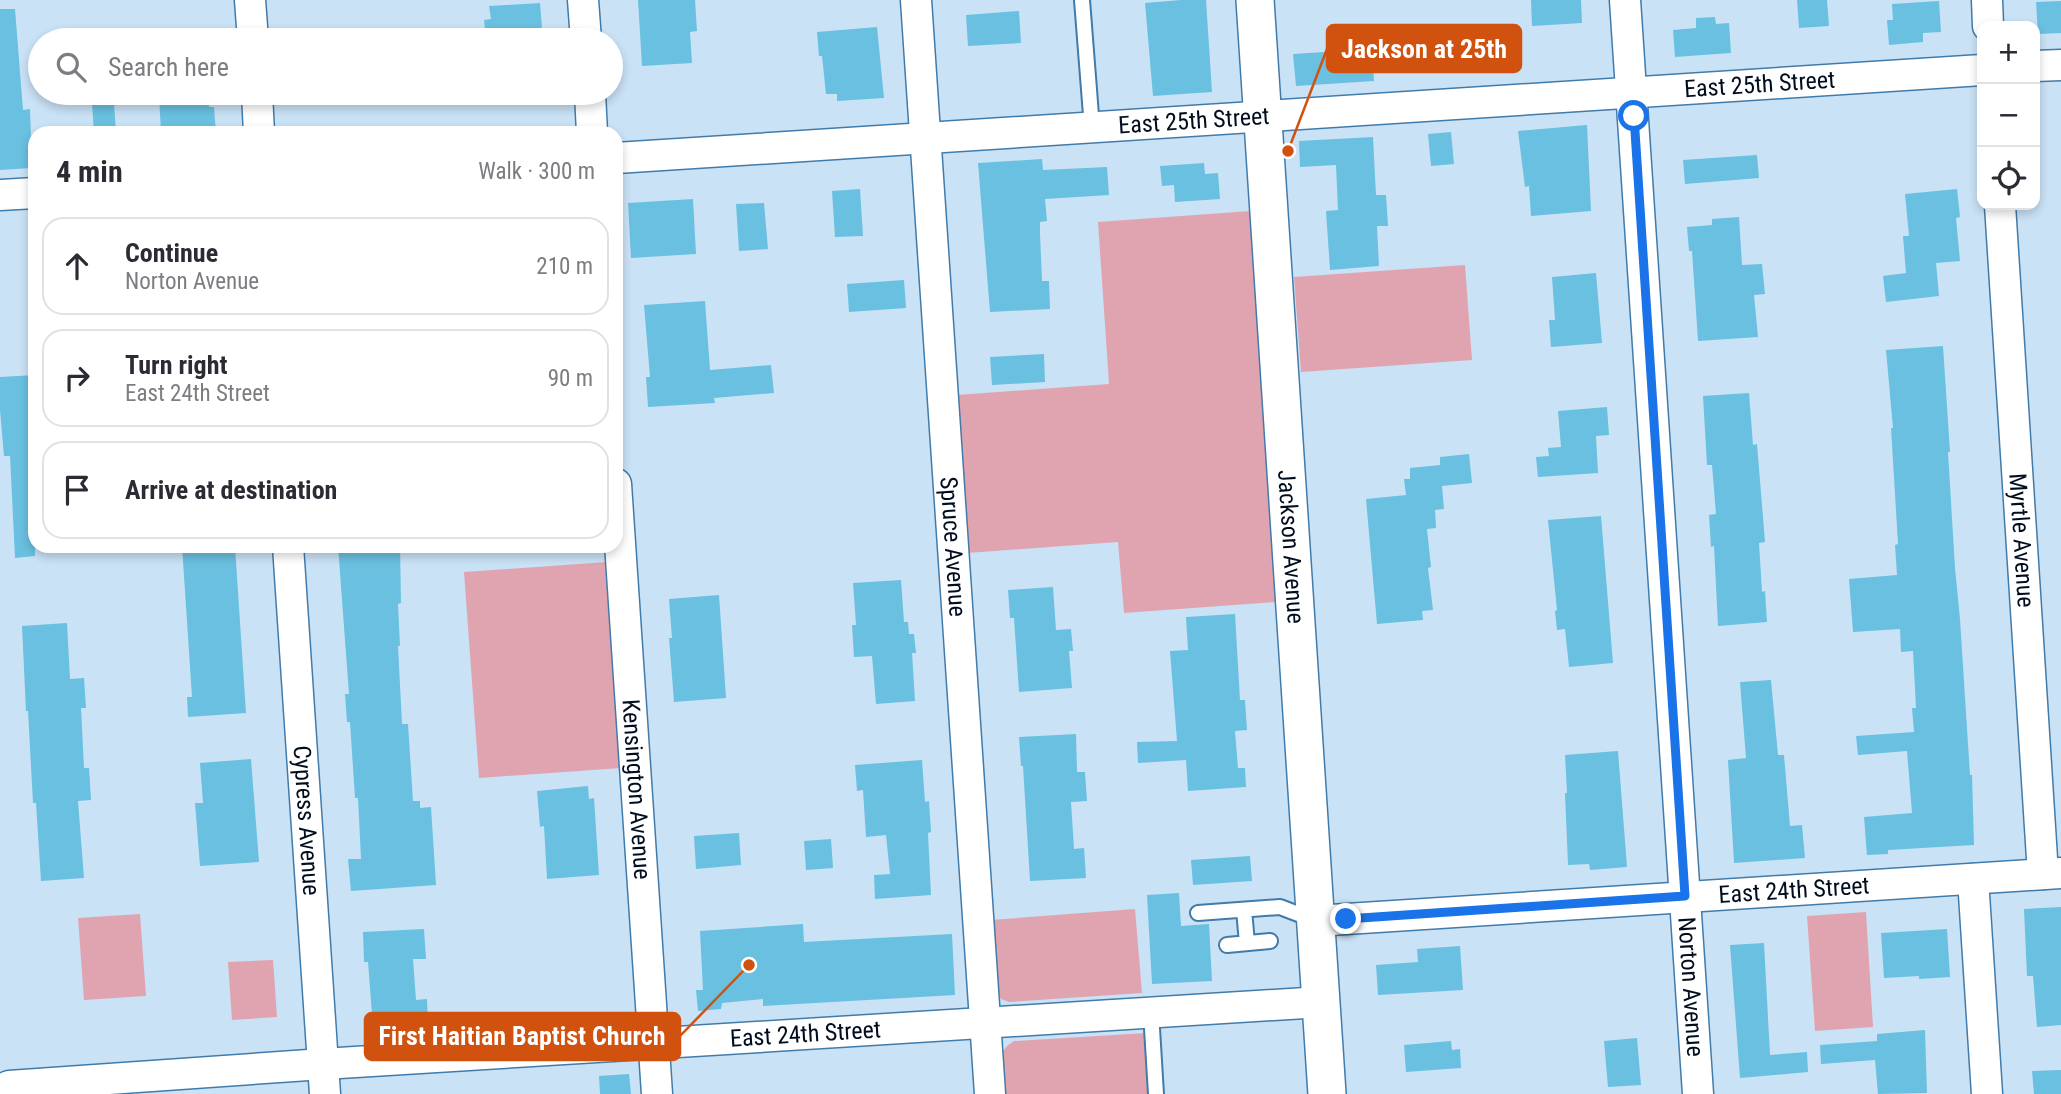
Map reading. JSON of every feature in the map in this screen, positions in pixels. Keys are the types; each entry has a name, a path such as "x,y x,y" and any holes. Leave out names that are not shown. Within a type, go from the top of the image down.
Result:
{"street":[{"path":"250,0 252,28"},
{"path":"583,0 585,28"},
{"name":"Spruce Avenue","path":"916,0 990,1094"},
{"name":"Jackson Avenue","path":"1255,0 1327,1094"},
{"name":"Norton Avenue","path":"1625,0 1698,1094"},
{"path":"1987,0 1989,21"},
{"path":"2040,66 2061,65"},
{"name":"East 25th Street","path":"623,158 1977,70"},
{"path":"258,105 259,126"},
{"path":"591,105 592,126"},
{"path":"0,195 28,193"},
{"name":"Myrtle Avenue","path":"2000,210 2052,874"},
{"name":"Cypress Avenue","path":"288,553 325,1094"},
{"name":"Kensington Avenue","path":"621,553 657,1094"},
{"name":"East 24th Street","path":"1315,920 2052,874"},
{"path":"1973,879 1987,1094"},
{"name":"East 24th Street","path":"0,1090 9,1086 323,1064 1321,1002"}],"lane":[{"path":"1082,0 1091,128"},
{"path":"1198,913 1280,907 1315,920"},
{"path":"1244,909 1247,943"},
{"path":"1227,945 1270,941"},
{"path":"1151,1012 1156,1094"}],"shaded area":[{"path":"1250,211 1277,602 1124,613 1118,542 967,553 957,395 1109,384 1098,222"},
{"path":"1465,265 1472,360 1301,372 1294,277"},
{"path":"607,562 621,768 479,778 464,572"},
{"path":"1135,909 1142,993 1009,1002 1001,999 996,990 991,920"},
{"path":"1866,912 1873,1027 1815,1031 1807,916"},
{"path":"140,914 146,996 84,1000 78,918"},
{"path":"273,960 277,1017 232,1020 228,962"},
{"path":"1146,1033 1149,1094 1005,1094 1002,1053 1014,1041"}],"building":[{"path":"638,0 695,0 697,31 690,32 692,63 642,66"},
{"path":"1206,0 1212,92 1153,96 1145,3"},
{"path":"1531,0 1581,0 1582,23 1532,26"},
{"path":"1797,0 1827,0 1829,26 1799,28"},
{"path":"1939,1 1941,32 1923,33 1923,42 1889,45 1887,20 1893,20 1892,4"},
{"path":"2061,1 2061,33 2040,34 2036,2"},
{"path":"540,3 542,28 485,28 484,20 491,19 489,6"},
{"path":"0,9 15,9 23,110 30,109 28,168 0,170"},
{"path":"1019,11 1021,43 968,46 966,15"},
{"path":"1715,17 1716,24 1729,23 1731,53 1675,57 1673,30 1696,28 1696,18"},
{"path":"877,27 884,98 837,101 837,94 826,94 817,32"},
{"path":"1372,49 1374,81 1296,86 1293,54"},
{"path":"92,105 114,105 116,126 94,126"},
{"path":"160,105 214,107 215,126 161,126"},
{"path":"1587,125 1591,211 1531,216 1529,186 1525,187 1518,131"},
{"path":"1451,132 1454,164 1431,166 1428,134"},
{"path":"1373,137 1376,195 1386,195 1388,226 1377,226 1379,266 1330,270 1326,211 1338,210 1336,165 1300,167 1299,141"},
{"path":"1757,155 1759,178 1685,184 1683,160"},
{"path":"1042,159 1043,170 1107,167 1109,195 1045,199 1047,221 1040,222 1042,281 1049,281 1050,309 990,312 978,163"},
{"path":"1204,163 1205,174 1218,173 1220,199 1175,202 1174,185 1162,186 1160,166"},
{"path":"860,189 863,236 835,237 832,191"},
{"path":"1957,189 1960,217 1956,218 1960,261 1936,263 1939,296 1886,302 1883,276 1906,273 1903,236 1909,236 1905,194"},
{"path":"693,199 696,254 631,258 628,203"},
{"path":"764,203 768,249 739,251 736,204"},
{"path":"1739,217 1742,265 1762,264 1765,294 1754,295 1758,337 1698,341 1692,251 1689,251 1687,227 1712,225 1712,219"},
{"path":"1596,273 1602,343 1551,347 1549,320 1555,320 1552,277"},
{"path":"904,280 906,308 849,312 847,284"},
{"path":"705,301 710,370 771,365 774,393 714,398 715,403 648,407 646,377 650,377 644,305"},
{"path":"1943,346 1955,568 1972,775 1974,845 1888,850 1888,854 1867,855 1864,817 1912,813 1907,751 1858,755 1856,736 1914,732 1912,708 1916,708 1913,651 1901,652 1900,629 1853,632 1849,579 1897,575 1893,428 1886,350"},
{"path":"1044,354 1045,382 992,385 990,357"},
{"path":"28,375 28,553 35,553 35,556 15,558 10,456 4,456 0,377"},
{"path":"1749,393 1753,445 1757,444 1765,542 1759,543 1767,622 1718,626 1714,546 1711,547 1709,515 1716,514 1712,465 1707,465 1703,396"},
{"path":"1607,407 1609,435 1596,436 1598,473 1538,477 1536,457 1549,456 1548,448 1561,447 1558,411"},
{"path":"1469,454 1472,483 1442,486 1444,509 1435,510 1436,528 1427,529 1433,610 1422,611 1423,620 1377,624 1366,499 1406,495 1404,479 1410,479 1410,468 1440,465 1440,457"},
{"path":"1601,516 1613,663 1569,667 1565,629 1557,630 1548,520"},
{"path":"182,553 235,553 246,713 188,717 187,697 192,697"},
{"path":"339,553 400,553 398,646 402,724 408,724 413,801 420,801 420,808 431,807 436,885 351,891 348,859 361,859 358,798 355,798 350,722 347,722 345,694 349,694"},
{"path":"901,580 904,622 908,622 909,634 914,634 916,653 912,653 915,701 876,704 872,656 854,657 852,625 856,625 853,583"},
{"path":"1053,587 1056,630 1071,629 1073,651 1069,651 1072,688 1019,692 1014,618 1010,618 1008,590"},
{"path":"719,595 726,698 674,702 669,599"},
{"path":"1235,614 1240,700 1245,700 1247,730 1235,731 1238,768 1245,768 1246,787 1188,791 1186,760 1138,763 1137,742 1177,741 1170,651 1188,650 1186,617"},
{"path":"67,623 70,679 84,678 86,708 81,708 84,768 89,768 91,800 78,801 84,878 41,881 26,711 22,626"},
{"path":"1771,680 1778,755 1784,755 1790,826 1802,825 1805,858 1734,863 1728,760 1746,758 1740,682"},
{"path":"1076,734 1077,772 1085,772 1087,801 1071,802 1074,849 1084,848 1086,878 1030,881 1019,737"},
{"path":"1618,751 1627,867 1590,870 1589,864 1568,865 1565,755"},
{"path":"251,759 259,862 200,866 195,803 203,803 200,763"},
{"path":"922,760 925,802 929,801 931,895 875,899 874,875 890,874 886,835 866,837 863,790 857,791 855,765"},
{"path":"588,786 589,799 594,798 599,875 547,879 544,826 540,827 537,791"},
{"path":"739,833 741,865 696,869 694,836"},
{"path":"831,839 833,868 806,870 804,841"},
{"path":"1250,856 1252,881 1193,885 1191,860"},
{"path":"1179,893 1181,926 1209,924 1212,981 1152,984 1147,895"},
{"path":"2061,907 2061,1025 2037,1027 2033,976 2027,976 2024,909"},
{"path":"803,924 804,942 952,934 955,995 763,1006 763,999 722,1003 721,1009 698,1011 696,990 703,990 700,931"},
{"path":"424,929 426,959 413,959 416,1000 427,999 428,1024 373,1027 368,962 364,962 363,932"},
{"path":"1947,929 1950,977 1884,978 1881,933"},
{"path":"1764,943 1770,1055 1807,1052 1808,1072 1740,1078 1730,945"},
{"path":"1460,946 1463,990 1378,995 1376,965 1418,962 1417,949"},
{"path":"1925,1030 1927,1093 1878,1094 1875,1060 1821,1064 1820,1045 1877,1041 1877,1034"},
{"path":"1637,1038 1641,1085 1608,1087 1604,1041"},
{"path":"1451,1041 1452,1050 1460,1049 1461,1068 1406,1072 1404,1045"},
{"path":"2061,1070 2061,1094 2034,1094 2032,1071"},
{"path":"629,1074 631,1094 600,1094 599,1076"}],"place":[{"name":"Jackson at 25th","path":"1288,151"},
{"name":"First Haitian Baptist Church","path":"749,965"}],"route":[{"path":"1346,919 1685,896 1634,116"}]}
